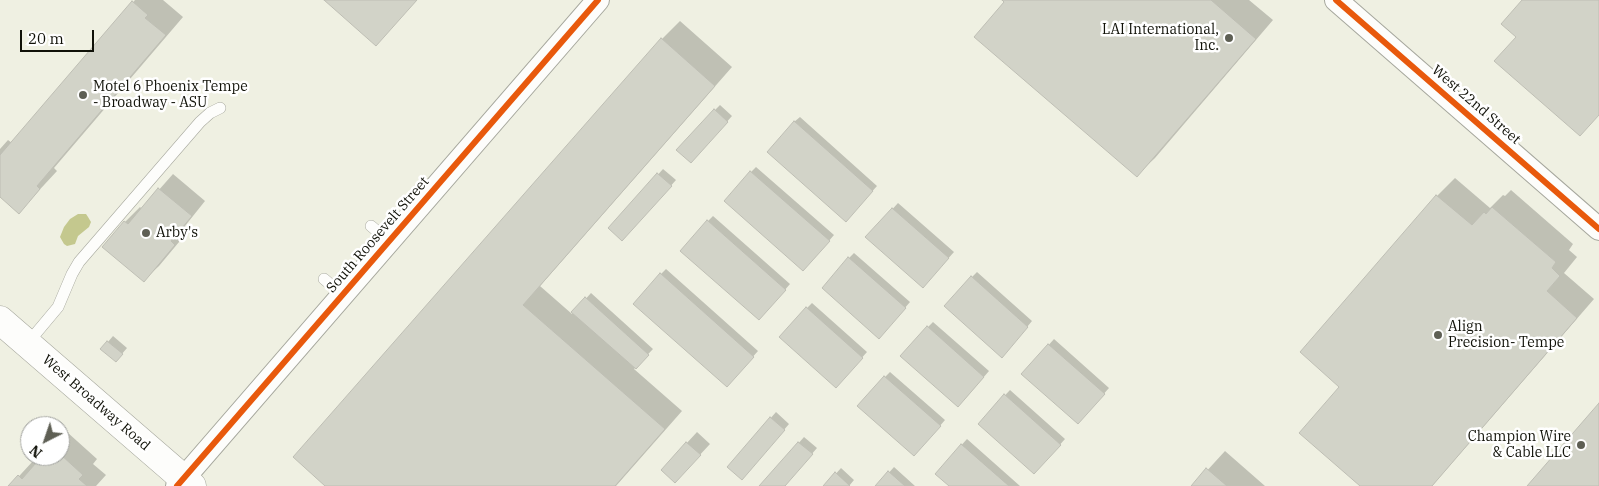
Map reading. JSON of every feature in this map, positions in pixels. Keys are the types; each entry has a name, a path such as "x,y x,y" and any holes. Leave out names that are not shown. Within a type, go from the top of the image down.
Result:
{"main road":[{"name":"West Broadway Road","path":"0,320 184,484"}],"street":[{"name":"South Roosevelt Street","path":"184,484 343,295 598,0"},
{"name":"West 22nd Street","path":"1336,0 1599,229"}],"lane":[{"path":"27,344 58,307 79,262 200,122 210,113 220,108"},
{"path":"371,226 390,241"},
{"path":"324,279 343,295"}],"shaded area":[{"path":"78,214 86,214 91,222 89,227 78,236 75,244 67,246 60,237 70,219"}],"building":[{"path":"324,0 417,0 376,46"},
{"path":"1002,0 1211,0 1256,39 1137,177 974,37 1004,2"},
{"path":"1522,0 1599,0 1599,115 1580,136 1494,61 1516,37 1501,24"},
{"name":"Motel 6 Phoenix Tempe - Broadway - ASU","path":"132,1 148,15 145,18 166,35 37,186 40,189 19,214 0,197 0,155"},
{"path":"661,38 715,86 523,305 665,429 615,486 325,486 293,457"},
{"path":"714,109 728,122 691,163 676,150"},
{"path":"794,121 873,191 846,222 767,152"},
{"path":"750,171 830,241 803,271 724,201"},
{"path":"657,173 672,186 622,241 608,228"},
{"name":"Arby's","path":"158,188 192,216 171,241 175,245 144,282 102,247 124,221 128,224"},
{"name":"Align Precision- Tempe","path":"1436,195 1472,225 1484,212 1486,214 1492,207 1556,262 1552,268 1560,276 1547,291 1577,318 1432,486 1360,486 1299,433 1339,387 1300,352"},
{"path":"892,208 949,258 923,288 865,237"},
{"path":"707,220 786,290 759,320 680,251"},
{"path":"848,257 906,308 879,339 822,288"},
{"path":"660,273 754,357 727,387 633,304"},
{"path":"971,276 1028,327 1002,358 944,306"},
{"path":"585,297 649,355 636,369 571,312"},
{"path":"806,307 863,358 836,388 779,337"},
{"path":"927,326 984,377 958,407 900,356"},
{"path":"107,341 123,354 116,362 100,349"},
{"path":"1048,344 1105,394 1078,424 1021,374"},
{"path":"884,376 941,426 914,456 857,406"},
{"path":"1004,394 1061,445 1034,474 978,424"},
{"name":"Champion Wire & Cable LLC","path":"1599,403 1599,486 1527,486"},
{"path":"770,417 785,430 742,480 727,467"},
{"path":"686,442 701,455 675,483 661,470"},
{"path":"798,442 813,454 785,486 759,486"},
{"path":"961,444 1009,486 949,486 935,474"},
{"path":"70,463 83,475 79,479 87,486 8,486 18,475 22,479 33,466 70,466"},
{"path":"1206,468 1227,486 1191,486"},
{"path":"888,471 905,486 875,486"},
{"path":"835,472 850,486 823,486"}],"cycle path":[{"path":"177,486 598,0"},
{"path":"1336,0 1599,229"}],"place":[{"name":"LAI International, Inc.","path":"1229,38"},
{"name":"Motel 6 Phoenix Tempe - Broadway - ASU","path":"83,95"},
{"name":"Arby's","path":"146,233"},
{"name":"Align Precision- Tempe","path":"1438,335"},
{"name":"Champion Wire & Cable LLC","path":"1581,445"}]}
